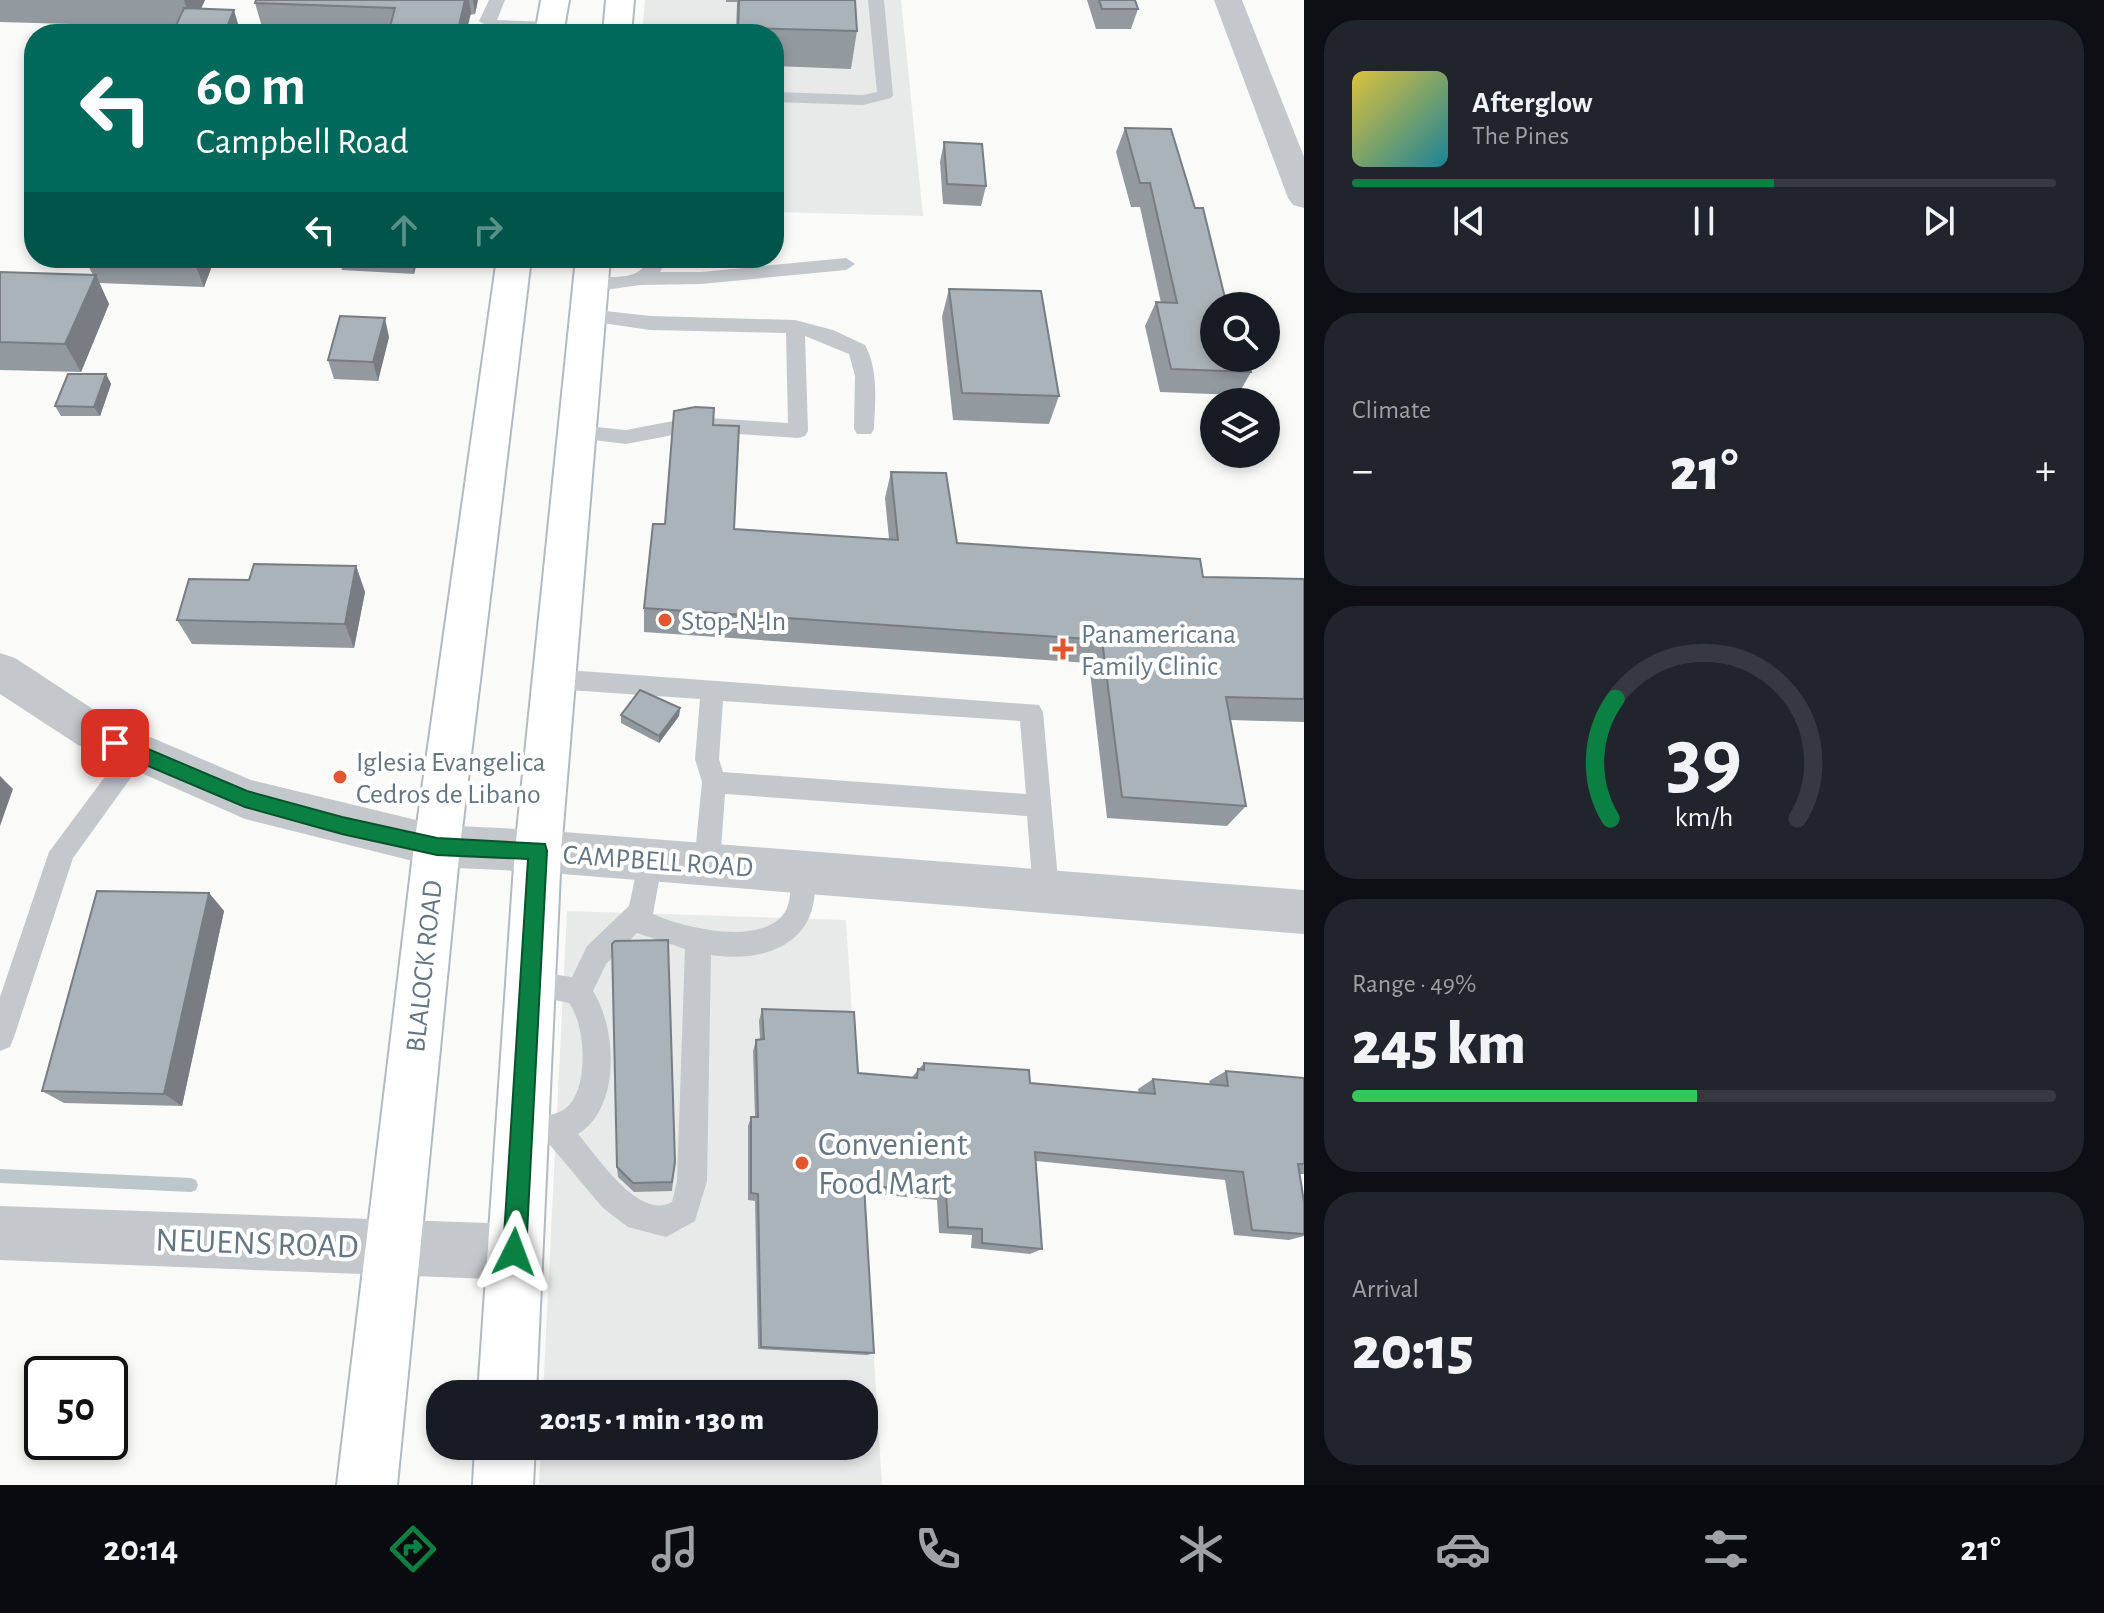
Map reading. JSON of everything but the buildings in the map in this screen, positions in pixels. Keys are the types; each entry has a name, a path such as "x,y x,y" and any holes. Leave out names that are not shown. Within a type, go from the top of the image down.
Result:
{"main road":[{"path":"618,24 620,0"},
{"name":"BLALOCK ROAD","path":"367,1485 437,846 513,268"},
{"path":"508,1380 514,1252 538,1130 554,989 538,851 590,286"},
{"path":"503,1485 504,1460"}],"street":[{"path":"1228,0 1304,198"},
{"name":"CAMPBELL ROAD","path":"0,671 93,732 136,754 245,799 437,846 650,859 1304,912"},
{"name":"NEUENS ROAD","path":"0,1233 514,1252"}],"lane":[{"path":"492,24 487,21 497,0"},
{"path":"784,97 863,100 885,95 876,0"},
{"path":"505,24 551,20"},
{"path":"590,286 639,279 701,278 846,264"},
{"path":"639,279 650,274 653,268"},
{"path":"590,286 650,323 795,327 826,335 858,350 865,376 864,429"},
{"path":"576,432 626,437 694,424 798,431 795,327"},
{"path":"554,679 1031,712 1046,891"},
{"path":"707,864 714,782 707,759 712,690"},
{"path":"0,1037 62,852 136,754"},
{"path":"714,782 1039,806"},
{"path":"538,1130 573,1122 585,1108 591,1094 594,1027 588,1008 554,989 634,918 644,903 650,859"},
{"path":"634,918 670,934 698,939 746,943 778,938 798,916 803,871"},
{"path":"538,1130 638,1217 666,1222 685,1211 692,1181 698,939"}],"shaded area":[{"path":"645,0 901,0 923,216 784,212 784,24 643,24"},
{"path":"567,911 846,920 875,1380 544,1380"},
{"path":"878,1422 882,1485 539,1485 540,1460 878,1460"}],"waterway":[{"path":"0,1176 191,1185"}],"place":[{"name":"Stop-N-In","path":"665,620"},
{"name":"Panamericana Family Clinic","path":"1063,649"},
{"name":"Iglesia Evangelica Cedros de Libano","path":"340,777"},
{"name":"Convenient Food Mart","path":"802,1163"}],"route":[{"path":"115,743 245,799 342,825 437,846 538,851 514,1252"}]}
